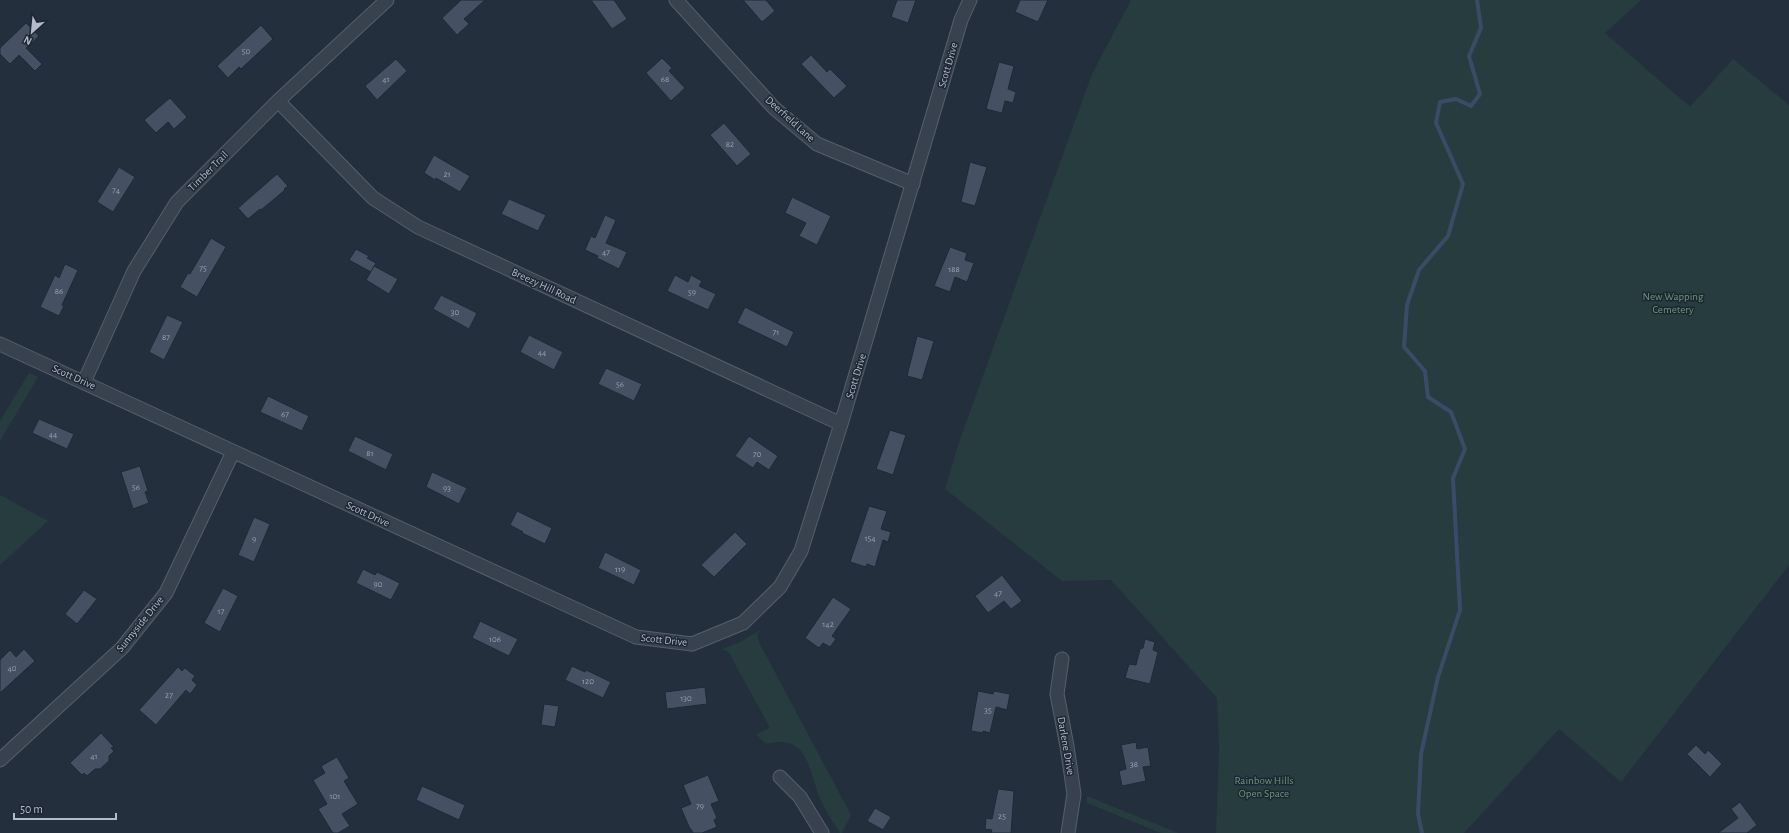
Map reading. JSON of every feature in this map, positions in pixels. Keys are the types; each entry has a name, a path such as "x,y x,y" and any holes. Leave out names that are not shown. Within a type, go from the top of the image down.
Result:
{"street":[{"name":"Timber Trail","path":"84,382 134,271 177,202 278,101 387,0"},
{"name":"Deerfield Lane","path":"676,0 774,108 817,144 912,184"},
{"name":"Scott Drive","path":"0,344 636,637 692,644 743,623 780,587 801,551 841,424 961,20 970,0"},
{"name":"Breezy Hill Road","path":"278,101 373,198 418,227 841,424"},
{"name":"Sunnyside Drive","path":"0,760 122,648 166,592 233,452"},
{"name":"Darlene Drive","path":"1062,659 1056,694 1067,746 1074,794 1068,833"},
{"path":"780,777 800,797 822,833"}],"green space":[{"path":"1131,0 1641,0 1605,33 1690,107 1733,59 1789,105 1789,565 1621,782 1559,729 1464,833 1216,833 1219,751 1217,698 1111,580 1062,581 945,489 958,445 1092,74"},
{"path":"29,373 38,377 0,441 0,421"},
{"path":"0,495 48,521 0,565"},
{"path":"760,630 757,634 759,642 851,815 842,833 840,833 824,807 805,756 799,749 791,744 780,742 766,744 756,734 770,728 729,653 725,650 720,650 740,642"},
{"path":"1087,796 1178,833 1161,833 1087,803"}],"building":[{"path":"461,0 485,0 464,19 469,24 457,35 442,18"},
{"path":"591,0 614,0 627,19 612,29"},
{"path":"743,0 766,0 775,11 762,22"},
{"path":"897,0 916,0 908,23 891,17"},
{"path":"1020,0 1048,0 1038,22 1015,12"},
{"path":"26,23 39,36 26,48 42,64 35,71 19,55 10,64 0,54 0,48"},
{"path":"261,25 273,39 241,69 239,67 228,78 217,66"},
{"path":"811,55 827,72 830,69 847,86 834,98 801,64"},
{"path":"662,58 672,68 669,71 685,88 671,101 646,73"},
{"path":"396,59 407,71 377,100 365,86"},
{"path":"999,62 1014,66 1008,89 1016,92 1013,103 1005,101 1002,113 986,109"},
{"path":"170,98 187,117 174,129 168,122 156,133 144,120"},
{"path":"724,123 751,154 737,166 710,135"},
{"path":"434,155 470,176 460,192 424,173"},
{"path":"970,162 987,167 975,206 961,202"},
{"path":"119,167 135,177 113,212 97,202"},
{"path":"277,174 288,186 261,210 260,209 248,219 238,208"},
{"path":"792,197 831,216 817,245 799,236 806,223 785,213"},
{"path":"509,199 546,215 538,231 501,214"},
{"path":"605,215 616,220 606,243 627,252 619,269 585,250 591,236 595,238"},
{"path":"211,238 226,247 197,297 180,287 188,273 190,274"},
{"path":"950,247 967,253 965,260 974,263 967,282 955,277 950,292 934,286"},
{"path":"356,249 369,256 367,258 376,263 371,272 349,260"},
{"path":"65,264 78,270 62,305 64,306 59,316 40,307 55,275 59,278"},
{"path":"374,266 398,279 389,294 366,280"},
{"path":"675,275 688,282 691,275 702,281 699,286 716,294 708,310 667,291"},
{"path":"441,295 477,313 469,329 433,309"},
{"path":"745,307 794,332 787,347 737,323"},
{"path":"167,315 183,322 164,360 149,352"},
{"path":"529,335 563,352 554,370 520,352"},
{"path":"917,336 934,341 922,380 907,376"},
{"path":"606,368 642,384 634,401 598,384"},
{"path":"268,396 309,416 302,431 260,412"},
{"path":"39,419 74,434 67,449 32,433"},
{"path":"890,430 906,435 893,475 876,469"},
{"path":"355,436 393,454 386,470 348,451"},
{"path":"749,436 778,456 769,470 757,462 753,468 735,456"},
{"path":"140,466 148,491 145,492 149,503 133,509 121,472"},
{"path":"432,472 467,488 459,504 426,487"},
{"path":"869,506 887,511 881,529 891,532 888,542 883,540 875,567 867,564 866,567 850,562"},
{"path":"517,511 552,528 545,544 522,533 523,532 510,525"},
{"path":"254,517 270,524 254,562 238,555"},
{"path":"735,532 747,544 714,577 701,565"},
{"path":"605,552 641,570 634,585 598,568"},
{"path":"363,569 375,575 377,572 400,583 391,600 356,583"},
{"path":"1002,575 1022,601 1011,609 1004,601 988,613 975,596"},
{"path":"223,588 238,596 220,632 204,623"},
{"path":"84,590 97,599 77,624 65,614"},
{"path":"833,597 851,609 832,636 836,639 830,647 823,643 819,648 805,638"},
{"path":"480,621 518,639 509,656 472,638"},
{"path":"1145,639 1155,642 1153,650 1158,652 1150,684 1125,678 1129,664 1136,665 1140,649 1143,648"},
{"path":"24,649 35,661 0,693 0,660 10,650 16,657"},
{"path":"572,666 585,672 586,670 611,682 603,698 565,680"},
{"path":"178,667 182,671 185,668 195,676 192,680 197,685 190,694 186,690 156,725 139,710"},
{"path":"705,687 707,704 667,709 665,692"},
{"path":"978,691 993,694 994,691 1010,694 1007,710 996,707 990,733 983,731 983,733 971,731"},
{"path":"544,704 559,706 555,727 541,725"},
{"path":"101,733 114,747 111,748 114,751 109,756 109,761 100,769 95,769 87,776 84,773 82,775 70,763"},
{"path":"1136,742 1137,749 1148,747 1151,766 1143,767 1146,781 1122,786 1119,771 1126,769 1121,745"},
{"path":"1696,745 1705,754 1708,750 1722,764 1710,777 1687,754"},
{"path":"337,757 349,778 344,781 358,804 342,814 350,826 338,833 333,833 318,809 327,804 313,780 325,773 321,766"},
{"path":"708,775 719,801 711,804 717,818 714,820 717,827 702,833 693,833 681,808 691,804 683,785"},
{"path":"422,786 465,805 459,820 416,800"},
{"path":"998,789 1014,791 1011,833 991,833 992,830 985,829 986,818 992,819"},
{"path":"1740,802 1757,825 1747,833 1718,833 1738,818 1731,809"},
{"path":"875,808 891,817 883,830 867,821"}],"waterway":[{"path":"1422,833 1418,814 1421,754 1438,677 1460,610 1453,478 1465,449 1451,412 1428,397 1425,371 1404,347 1407,305 1419,270 1448,236 1463,184 1436,123 1440,102 1456,99 1471,106 1480,94 1469,56 1481,28 1477,0"}],"park label":[{"name":"New Wapping Cemetery","path":"1673,302"},
{"name":"Rainbow Hills Open Space","path":"1264,786"}]}
